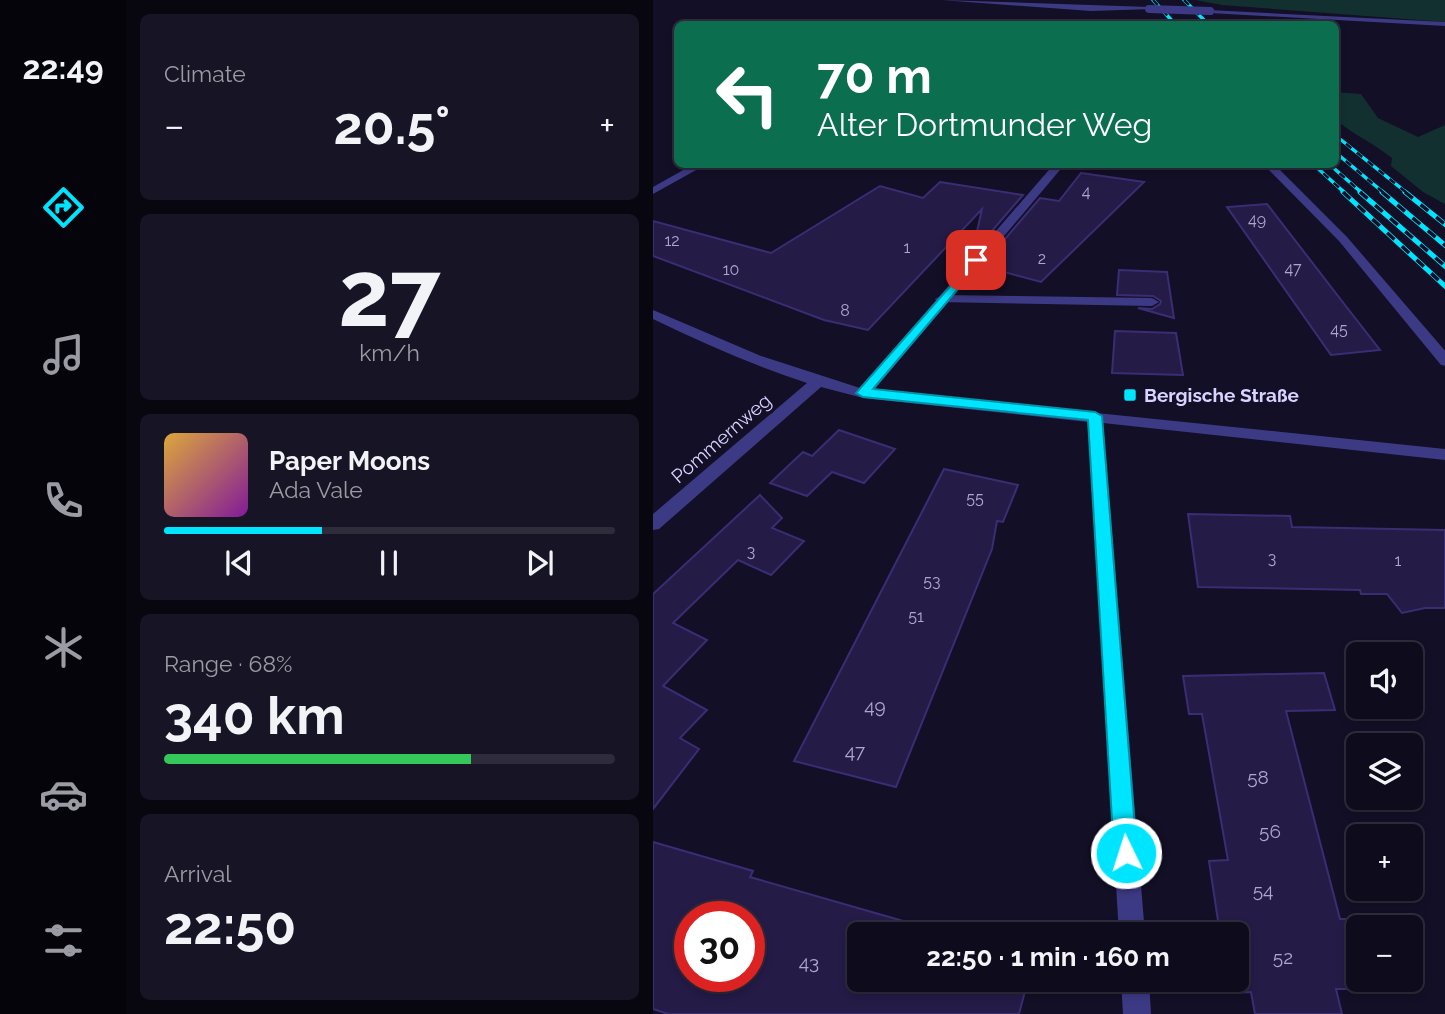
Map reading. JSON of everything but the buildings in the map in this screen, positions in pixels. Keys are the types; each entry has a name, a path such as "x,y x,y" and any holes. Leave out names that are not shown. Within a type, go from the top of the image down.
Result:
{"street":[{"path":"944,0 1445,24"},
{"path":"1117,9 1112,11 1123,20"},
{"path":"653,191 695,168"},
{"path":"863,393 1057,168"},
{"path":"1272,168 1343,239 1445,362"},
{"path":"942,299 1152,302"},
{"path":"653,314 734,351 816,383 863,393 1445,455"},
{"name":"Pommernweg","path":"653,524 816,383"},
{"path":"1095,416 1131,922"},
{"path":"1136,992 1137,1014"}],"green space":[{"path":"1195,0 1445,0 1445,22 1222,5"},
{"path":"1339,92 1361,94 1378,118 1418,137 1445,125 1445,204 1423,192 1391,166 1392,158 1339,122"}],"railway":[{"path":"1153,0 1172,21"},
{"path":"1184,0 1205,21"},
{"path":"1339,138 1407,193"},
{"path":"1339,155 1384,193"},
{"path":"1317,168 1345,193"},
{"path":"1334,168 1362,193"},
{"path":"1343,192 1446,287"},
{"path":"1360,192 1446,267"},
{"path":"1382,192 1446,246"},
{"path":"1405,192 1446,225"}],"place":[{"name":"Bergische Straße","path":"1130,395"}],"route":[{"path":"976,260 863,393 1095,416 1126,853"}]}
